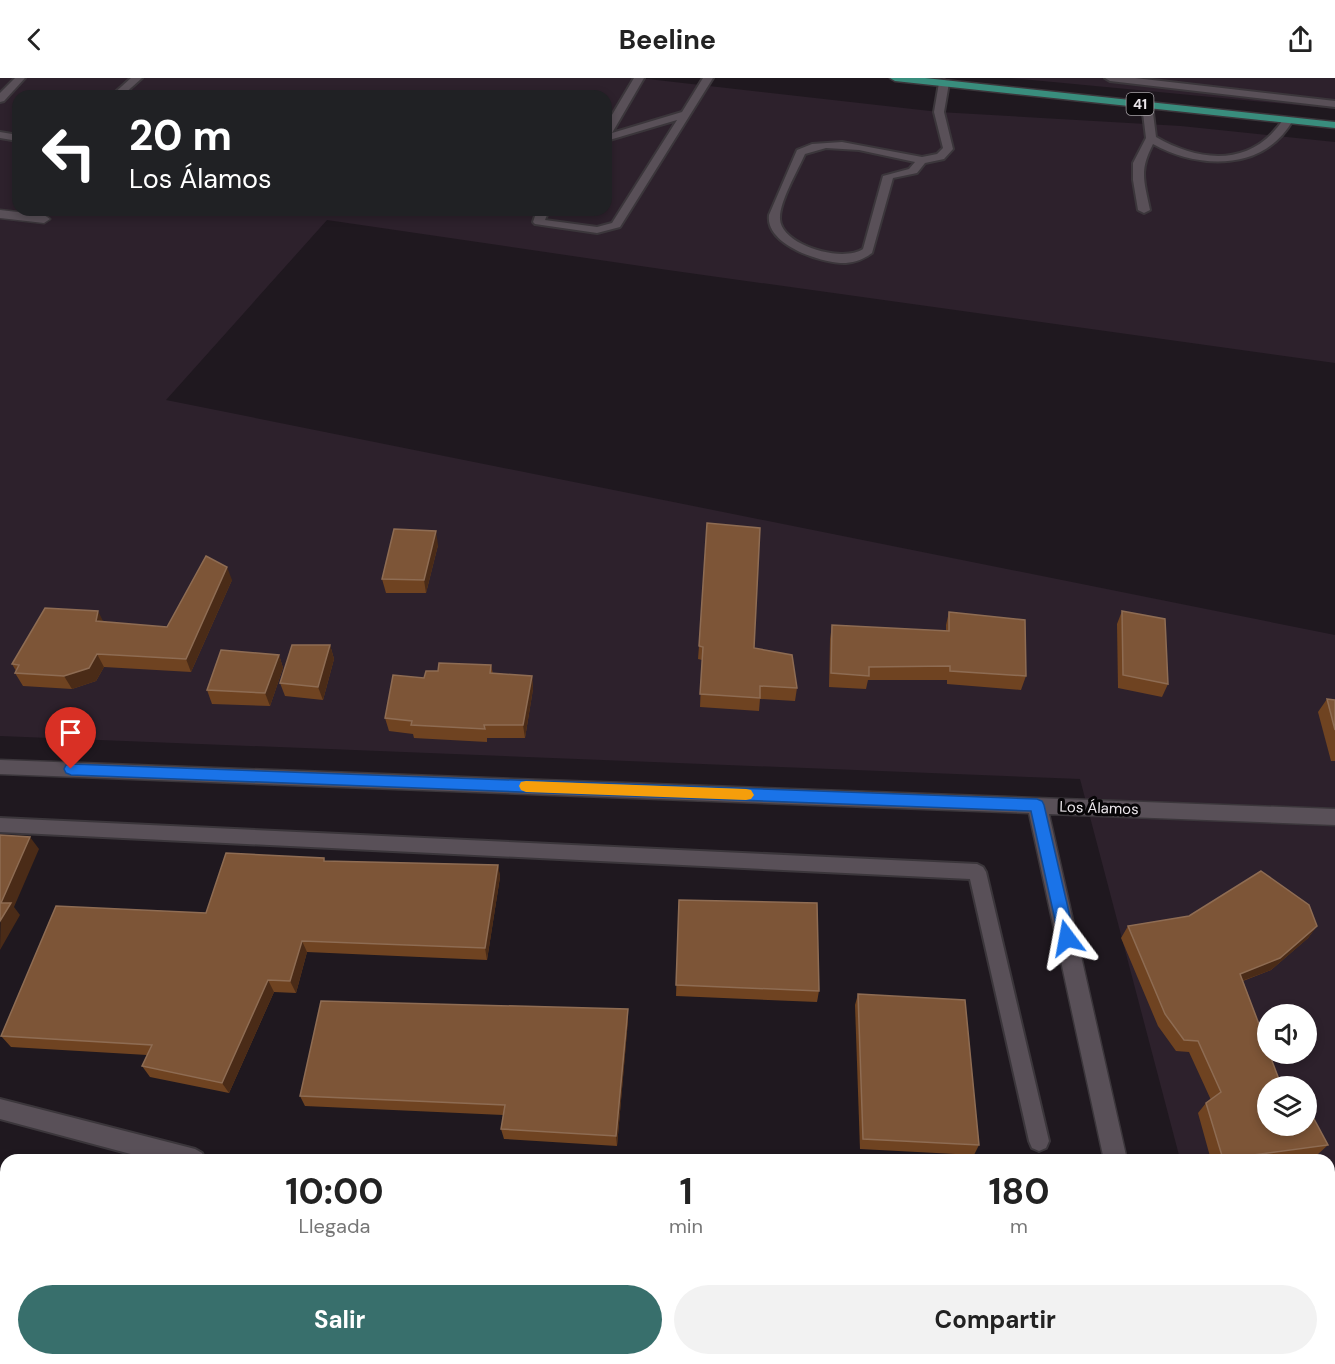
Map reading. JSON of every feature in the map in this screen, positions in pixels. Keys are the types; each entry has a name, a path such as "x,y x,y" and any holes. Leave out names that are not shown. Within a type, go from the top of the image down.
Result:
{"main road":[{"name":"41","path":"895,78 1335,125"}],"street":[{"path":"18,216 44,219"},
{"name":"Los Álamos","path":"0,767 1335,817"},
{"path":"1037,805 1115,1154"}],"lane":[{"path":"0,99 20,78"},
{"path":"123,90 137,78"},
{"path":"612,125 639,78"},
{"path":"541,216 539,222 597,230 616,225 708,78"},
{"path":"1110,78 1335,104"},
{"path":"881,163 940,157 948,149 939,112 944,83"},
{"path":"1144,210 1138,180 1138,163 1151,138 1147,105"},
{"path":"612,134 686,114"},
{"path":"1151,138 1175,151 1193,157 1216,159 1239,156 1275,141 1284,130 1288,120"},
{"path":"881,163 868,251 858,259 847,261 817,255 799,246 777,230 774,220 801,152 807,147 824,143 881,163 913,171 922,159"},
{"path":"0,825 977,872 1039,1141"},
{"path":"0,1109 172,1154"}],"shaded area":[{"path":"0,78 639,78 939,112 1181,126 1335,142 1335,363 327,220 166,400 1335,635 1335,1154 1179,1154 1080,779 0,736"},
{"path":"1010,78 1335,78 1335,109 1286,104"}],"building":[{"path":"707,523 760,528 754,648 792,655 797,688 760,686 760,698 700,694 703,647 699,646"},
{"path":"394,529 436,531 424,580 382,579"},
{"path":"206,556 227,567 186,659 97,654 89,668 64,676 15,673 19,665 12,664 45,608 98,611 96,621 167,627"},
{"path":"1122,611 1165,619 1168,684 1123,675"},
{"path":"949,612 1025,620 1026,676 950,671 950,666 869,667 869,676 831,673 832,625 949,631"},
{"path":"292,645 330,645 318,687 280,683"},
{"path":"221,650 279,655 265,693 207,690"},
{"path":"439,663 491,665 490,673 532,676 523,725 484,725 485,729 411,725 412,721 385,718 393,675 424,678 426,671 438,671"},
{"path":"1327,699 1335,700 1335,730"},
{"path":"0,835 30,837 1,903 11,903 0,921"},
{"path":"226,853 324,858 324,861 498,865 485,948 302,941 290,981 268,980 222,1083 142,1066 152,1045 1,1036 56,906 206,913"},
{"path":"1261,871 1309,905 1317,926 1280,958 1240,974 1257,1019 1257,1064 1273,1064 1278,1076 1257,1076 1257,1136 1317,1136 1317,1124 1328,1145 1260,1154 1221,1154 1206,1103 1221,1092 1198,1041 1184,1040 1165,1014 1128,926 1189,916"},
{"path":"679,900 817,903 819,991 676,985"},
{"path":"858,994 965,1000 979,1145 863,1139"},
{"path":"321,1001 628,1009 616,1136 501,1129 505,1105 300,1096"}],"slow traffic":[{"path":"526,786 746,795"}],"route":[{"path":"71,769 1037,805 1067,938"}]}
